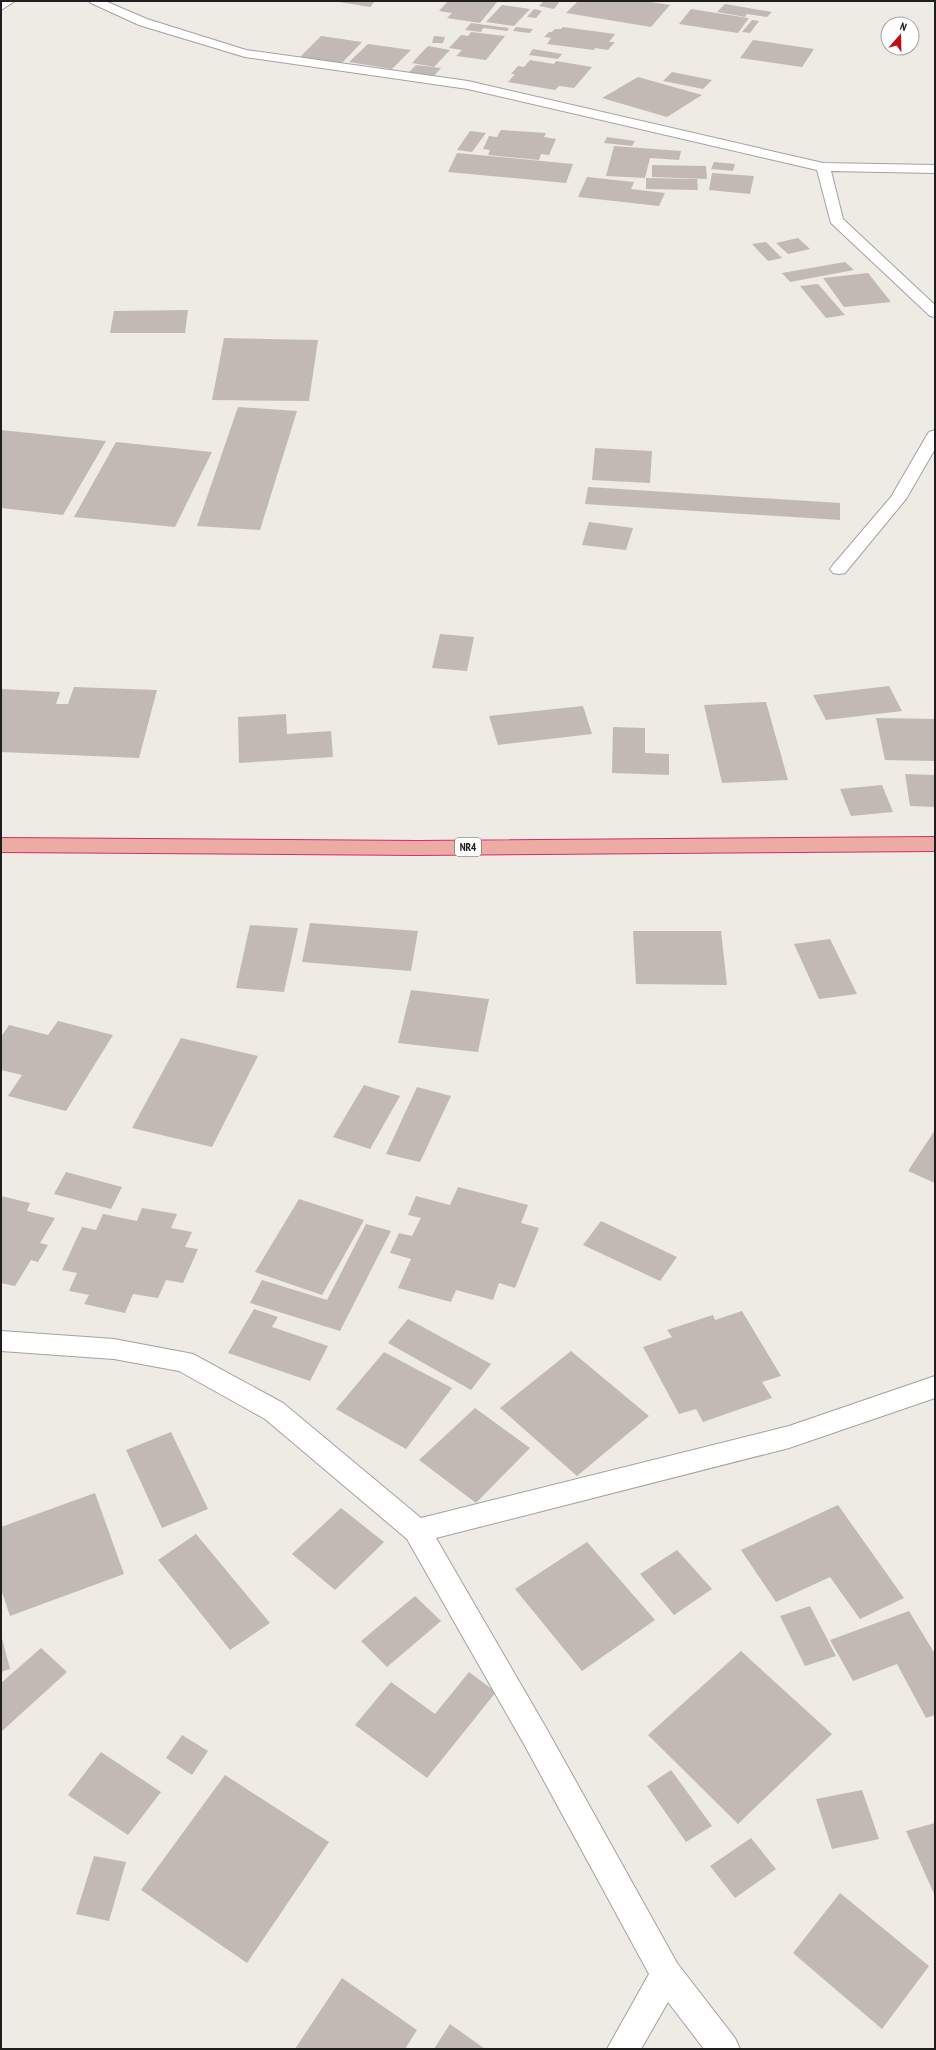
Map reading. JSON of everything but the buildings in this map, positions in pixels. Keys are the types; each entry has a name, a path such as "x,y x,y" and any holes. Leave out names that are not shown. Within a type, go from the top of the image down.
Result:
{"highway":[{"name":"NR4","path":"1,845 418,848 935,844"}],"street":[{"path":"1,6 10,1"},
{"path":"96,1 143,22 245,53 468,84 823,167 935,169"},
{"path":"823,167 836,220 935,313"},
{"path":"839,569 898,499 935,434"},
{"path":"1,1341 114,1349 184,1361 274,1411 417,1531 535,1736 666,1974 724,2049"},
{"path":"417,1531 789,1436 935,1386"},
{"path":"623,2049 666,1974"}]}
